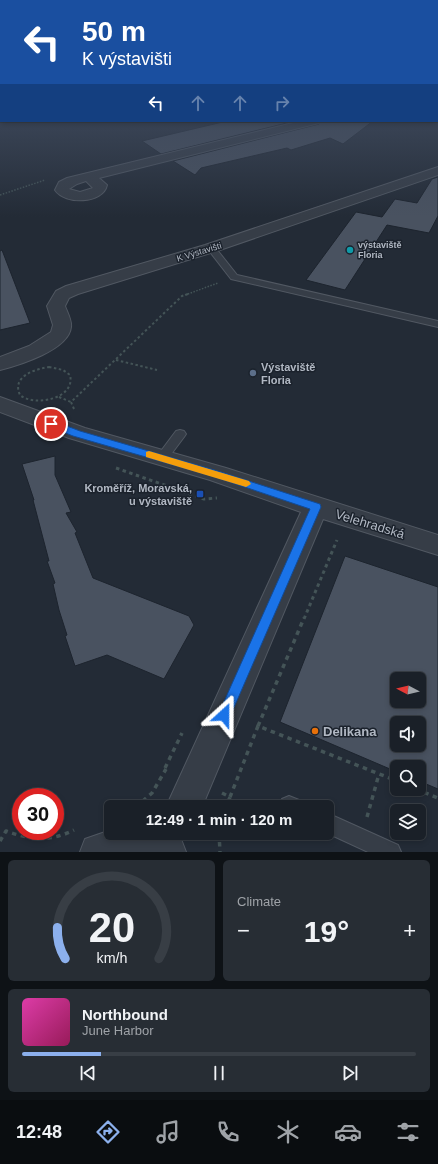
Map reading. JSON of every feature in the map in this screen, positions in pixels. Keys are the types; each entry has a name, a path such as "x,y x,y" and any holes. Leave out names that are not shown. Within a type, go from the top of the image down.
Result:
{"street":[{"path":"89,177 247,138"},
{"name":"K Výstavišti","path":"0,364 51,343 59,334 62,326 56,306 62,295 72,290 211,248 438,171"},
{"path":"0,404 77,433 218,474 316,507 187,800"},
{"name":"Velehradská","path":"316,507 438,545"},
{"path":"90,839 168,845"}],"lane":[{"path":"211,248 234,277 438,324"},
{"path":"162,458 180,434"},
{"path":"334,826 391,852"}],"path":[{"path":"71,402 182,296 234,277"},
{"path":"115,360 157,370"},
{"path":"58,397 68,391 71,385 72,380 65,371 58,368 49,367 32,370 19,379 17,391 26,399 44,401 58,397 71,402 76,413 88,421 77,433"},
{"path":"115,468 204,499 222,498"},
{"path":"230,797 258,726 337,540"},
{"path":"165,768 186,726"},
{"path":"258,726 390,778"},
{"path":"362,838 379,774"},
{"path":"426,793 438,798"},
{"path":"0,841 6,831 25,839 42,840 61,837 90,839"},
{"path":"219,840 220,852"}],"building":[{"path":"156,138 227,138 161,154 142,141"},
{"path":"265,138 351,138 343,144 330,138 291,150 287,148 201,168 195,175 173,161"},
{"name":"výstaviště Floria","path":"438,177 438,216 429,233 387,225 345,290 306,280 356,212 382,217 395,199 417,203 432,179"},
{"path":"2,250 30,323 0,330 0,251"},
{"path":"55,456 55,475 71,512 66,513 77,532 75,533 93,578 189,616 194,625 164,679 107,655 75,666 65,636 67,635 53,584 55,583 47,561 49,561 34,500 22,464"},
{"path":"345,556 438,587 438,789 426,784 426,760 390,760 390,769 280,722"}],"slow traffic":[{"path":"149,454 218,474 246,484"}],"place":[{"name":"výstaviště Floria","path":"350,250"},
{"name":"Výstaviště Floria","path":"253,373"},
{"name":"Kroměříž, Moravská, u výstaviště","path":"200,494"},
{"name":"Delikana","path":"315,731"}],"route":[{"path":"51,424 218,474 316,507 224,715"}]}
